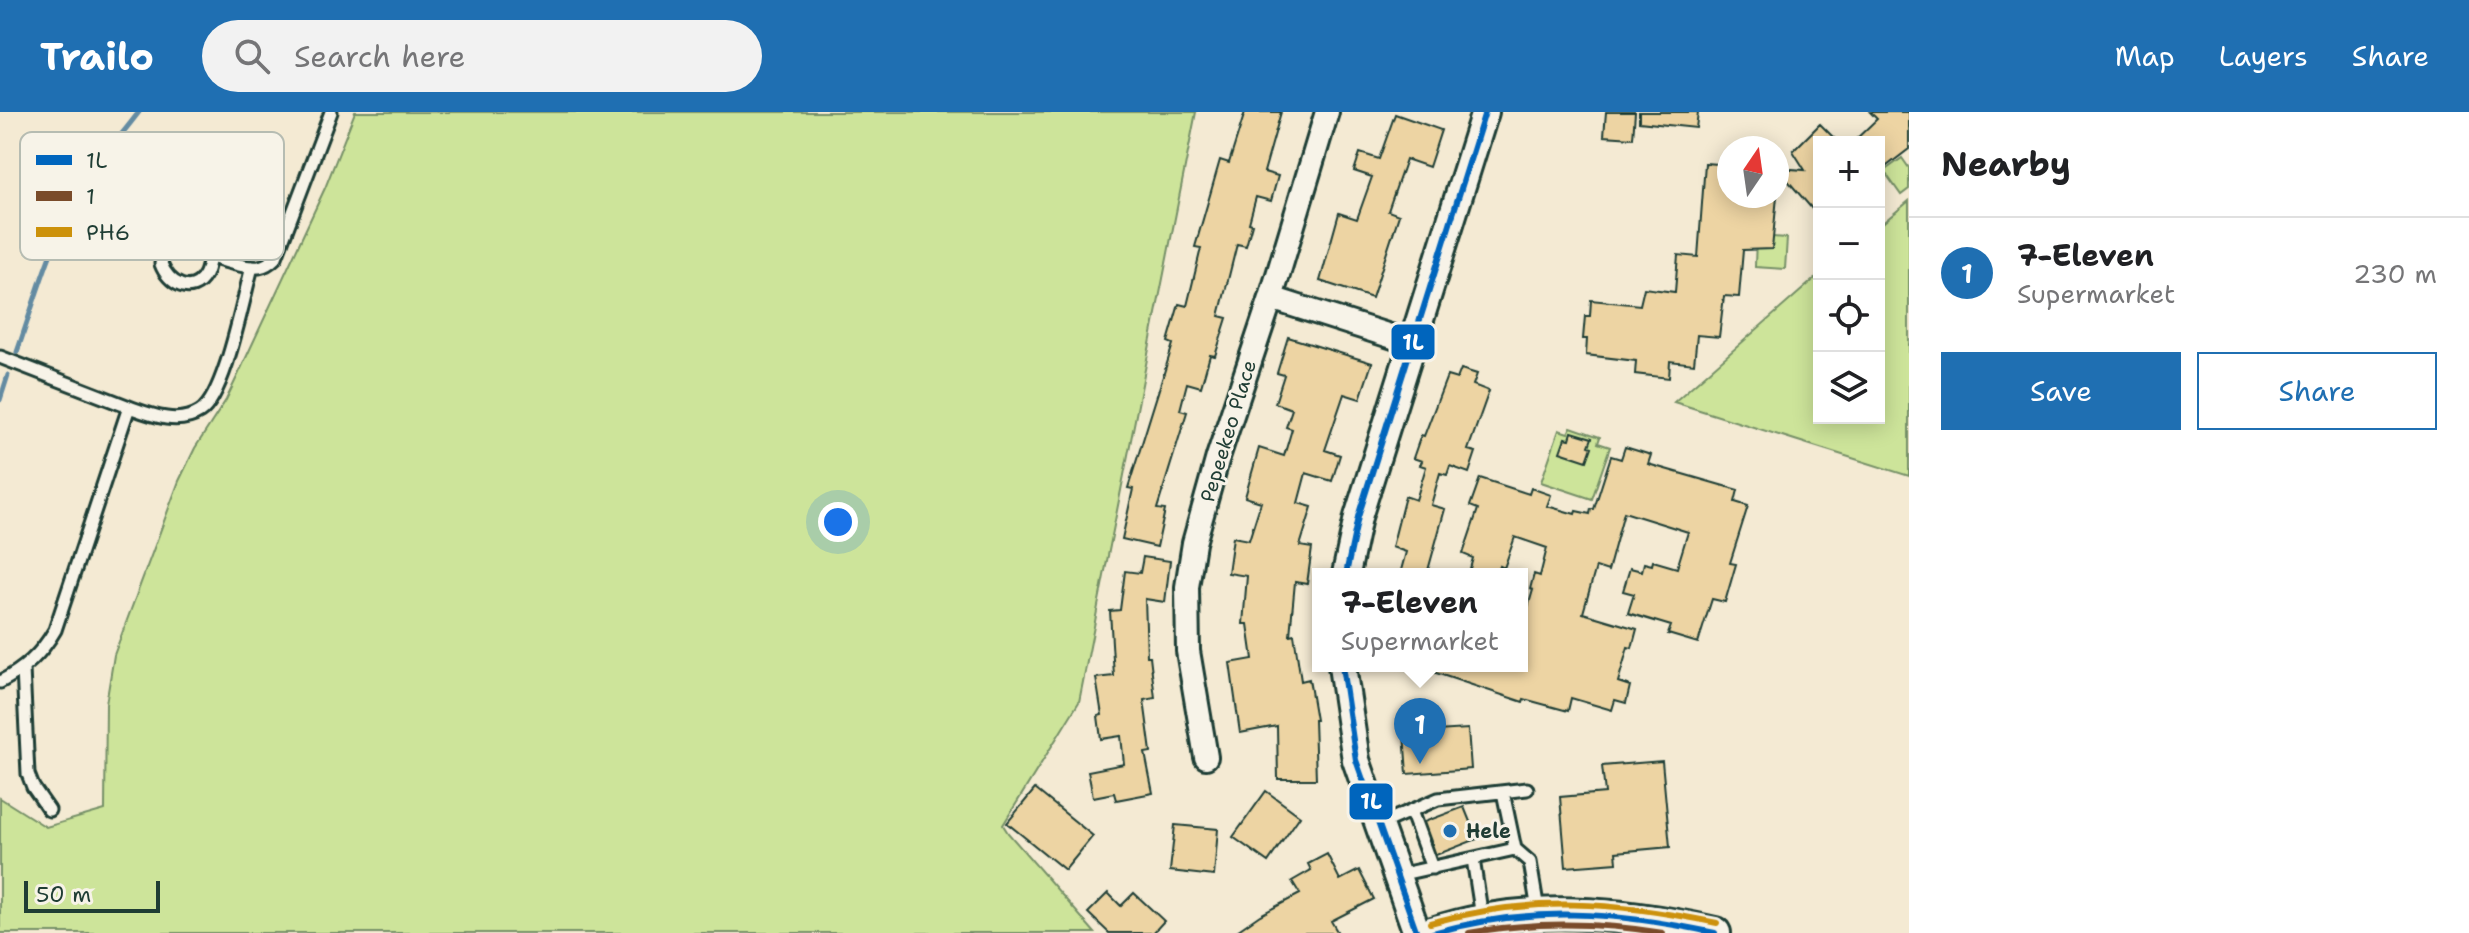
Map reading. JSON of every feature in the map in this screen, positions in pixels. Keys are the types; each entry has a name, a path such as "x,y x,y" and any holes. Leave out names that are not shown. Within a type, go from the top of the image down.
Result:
{"main road":[{"path":"1433,933 1482,920 1539,915 1618,916 1715,933"}],"street":[{"name":"Pepeekeo Place","path":"1206,757 1188,651 1187,587 1194,543 1218,457 1271,298 1327,112"},
{"path":"1347,568 1358,517 1485,112"},
{"path":"1271,298 1412,343"},
{"path":"1343,672 1356,760 1417,933"}],"lane":[{"path":"284,236 331,112"},
{"path":"162,260 167,276 178,285 193,285 205,276 209,260"},
{"path":"225,260 252,267 265,265 272,260"},
{"path":"0,357 156,417 171,419 198,414 222,379 252,267"},
{"path":"0,682 23,669 38,655 55,630 129,407"},
{"path":"23,669 28,774 49,810"},
{"path":"1378,825 1438,799 1527,789"},
{"path":"1503,792 1515,849 1530,862 1539,915"},
{"path":"1411,811 1432,868"},
{"path":"1397,875 1515,849"},
{"path":"1473,859 1482,920"}],"green space":[{"path":"355,112 1196,112 1079,702 1003,825 1095,933 0,933 0,798 46,827 105,810 106,704 114,655 179,481 238,375 325,188"},
{"path":"1902,158 1909,168 1909,189 1901,195 1885,170"},
{"path":"1909,201 1909,476 1674,402 1813,280 1813,424 1885,424 1885,221"},
{"path":"1756,236 1787,238 1785,269 1755,267"},
{"path":"1571,427 1600,437 1598,443 1610,447 1592,499 1541,482 1559,430 1568,433"}],"building":[{"path":"1245,112 1281,112 1264,172 1278,176 1271,201 1256,197 1246,246 1237,244 1219,316 1227,318 1215,356 1210,355 1201,387 1187,383 1180,410 1187,412 1157,509 1165,510 1157,547 1122,539 1133,489 1128,488 1173,344 1168,342 1179,304 1187,306 1201,248 1195,247 1220,160 1229,163"},
{"path":"1606,112 1635,112 1633,138 1604,136"},
{"path":"1639,112 1698,112 1696,128 1639,122"},
{"path":"1870,112 1909,112 1909,149 1885,167 1885,136 1859,136 1877,119"},
{"path":"1395,114 1441,130 1429,167 1406,159 1388,211 1399,215 1372,298 1320,281 1339,213 1357,219 1372,177 1354,171 1360,153 1379,159"},
{"path":"1820,124 1832,136 1813,136 1813,210 1789,182 1789,169 1805,170 1793,151"},
{"path":"1705,163 1717,164 1717,208 1776,208 1772,249 1743,250 1739,297 1724,296 1719,337 1697,335 1694,364 1670,361 1669,378 1635,374 1636,361 1586,355 1587,339 1583,339 1585,316 1590,316 1591,300 1640,305 1644,288 1675,292 1678,255 1698,257"},
{"path":"1288,337 1372,363 1360,399 1344,394 1325,450 1340,455 1332,481 1306,473 1298,503 1312,507 1300,546 1312,548 1307,584 1295,582 1290,635 1294,634 1301,681 1309,679 1316,720 1316,779 1278,779 1277,726 1240,733 1230,663 1253,659 1248,624 1243,624 1247,576 1228,573 1233,537 1249,540 1261,502 1245,497 1259,448 1284,456 1292,429 1286,427 1292,409 1275,403 1284,375 1277,373"},
{"path":"1461,369 1477,374 1473,385 1489,391 1468,450 1476,452 1469,473 1450,466 1447,475 1440,473 1431,505 1445,509 1429,568 1402,568 1406,552 1392,547 1405,496 1416,500 1426,467 1420,465 1422,461 1413,458 1447,376 1457,379"},
{"path":"1572,432 1592,438 1587,461 1560,452 1565,438 1570,439"},
{"path":"1625,447 1651,455 1648,464 1738,490 1735,502 1748,506 1730,563 1736,564 1725,602 1712,599 1698,643 1668,634 1671,626 1628,613 1634,594 1623,591 1630,568 1642,571 1644,563 1652,565 1653,561 1677,568 1688,532 1624,512 1608,571 1596,567 1583,613 1637,629 1618,682 1630,686 1626,703 1615,700 1612,710 1571,698 1568,711 1524,699 1523,702 1433,672 1528,672 1528,607 1533,590 1530,589 1534,574 1540,576 1547,548 1515,537 1504,568 1470,568 1473,558 1463,554 1478,509 1470,506 1480,478 1529,494 1531,488 1551,495 1547,506 1575,514 1576,511 1590,514 1611,456 1621,459"},
{"path":"1143,557 1170,561 1165,602 1145,599 1147,656 1150,656 1155,698 1144,700 1151,752 1145,753 1153,793 1116,800 1114,793 1093,797 1088,771 1124,764 1121,736 1101,739 1098,716 1102,715 1096,678 1114,676 1110,611 1120,610 1125,571 1140,573"},
{"path":"1468,729 1471,769 1407,774 1404,733"},
{"path":"1662,761 1670,847 1616,852 1617,863 1566,867 1560,797 1605,793 1602,766"},
{"path":"1035,789 1093,836 1065,870 1007,823"},
{"path":"1266,791 1300,816 1268,862 1233,837"},
{"name":"Hele","path":"1464,807 1477,839 1436,855 1424,822"},
{"path":"1175,825 1218,829 1214,876 1170,871"},
{"path":"1327,854 1340,880 1359,870 1374,899 1331,921 1338,933 1234,933 1300,894 1292,881 1311,870 1308,864"},
{"path":"1108,893 1121,906 1134,893 1164,921 1153,933 1109,933 1088,913"}],"waterway":[{"path":"123,132 139,112"},
{"path":"17,352 49,260"},
{"path":"0,400 8,375"}],"transit line":[{"name":"1L","path":"1347,568 1358,517 1485,112"},
{"name":"1L","path":"1343,672 1356,760 1417,933"},
{"name":"PH6","path":"1430,923 1503,908 1539,905 1608,906 1717,923"},
{"name":"1L","path":"1433,933 1504,918 1539,915 1608,916 1715,933"},
{"name":"1","path":"1469,933 1518,926 1566,924 1663,933"}],"place":[{"name":"7-Eleven","path":"1420,764"},
{"name":"Hele","path":"1450,831"}]}
